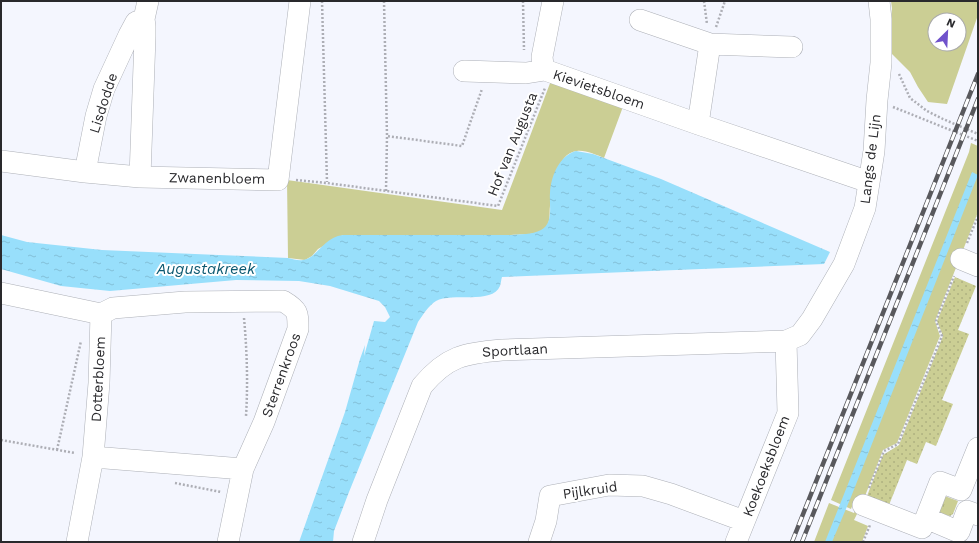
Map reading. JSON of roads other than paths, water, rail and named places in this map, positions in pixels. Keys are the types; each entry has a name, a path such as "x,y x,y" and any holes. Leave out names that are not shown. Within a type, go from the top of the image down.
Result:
{"street":[{"name":"Zwanenbloem","path":"1,161 85,172 140,177 278,180 300,1"},
{"name":"Kievietsbloem","path":"535,72 543,65 542,57 553,1"},
{"name":"Langs de Lijn","path":"786,341 800,335 812,319 844,264 865,208 874,151 881,63 881,19 879,1"},
{"name":"Lisdodde","path":"85,172 96,116 104,89 136,22 146,10"},
{"name":"Lisdodde","path":"140,177 146,10"},
{"path":"640,20 710,44 792,47"},
{"path":"698,124 710,44"},
{"path":"464,71 535,72"},
{"name":"Kievietsbloem","path":"535,72 567,77 698,124 869,182"},
{"path":"1,294 95,313"},
{"name":"Sterrenkroos","path":"95,313 114,308 185,302 283,301 292,306 298,314 298,329 264,422 243,469 228,542"},
{"name":"Dotterbloem","path":"76,542 94,457 99,383 95,313"},
{"name":"Koekoeksbloem","path":"736,542 788,413 786,341"},
{"name":"Sportlaan","path":"363,542 377,500 422,386 432,374 453,359 472,352 502,350 786,341"},
{"path":"863,505 922,528 940,482 961,490 978,448"},
{"path":"94,457 243,469"},
{"name":"Pijlkruid","path":"539,542 546,521 550,496 608,485 643,486 671,494 744,521"},
{"path":"926,518 959,532 967,511 978,515"}],"water":[{"name":"Augustakreek","path":"576,151 593,154 661,179 830,252 824,264 502,277 500,286 496,292 489,295 436,301 428,308 418,322 349,492 334,531 333,542 299,542 345,412 360,359 365,345 364,356 374,321 385,322 390,317 385,307 379,301 330,286 299,281 236,280 110,291 61,286 1,269 1,235 27,242 102,250 288,258 301,260 312,256 331,239 343,235 511,235 534,233 541,230 548,223 552,180 557,168 565,157"},
{"path":"972,172 978,175 851,497 832,542 825,542"}],"railway":[{"path":"792,542 978,74"},
{"path":"802,542 978,99"}]}
